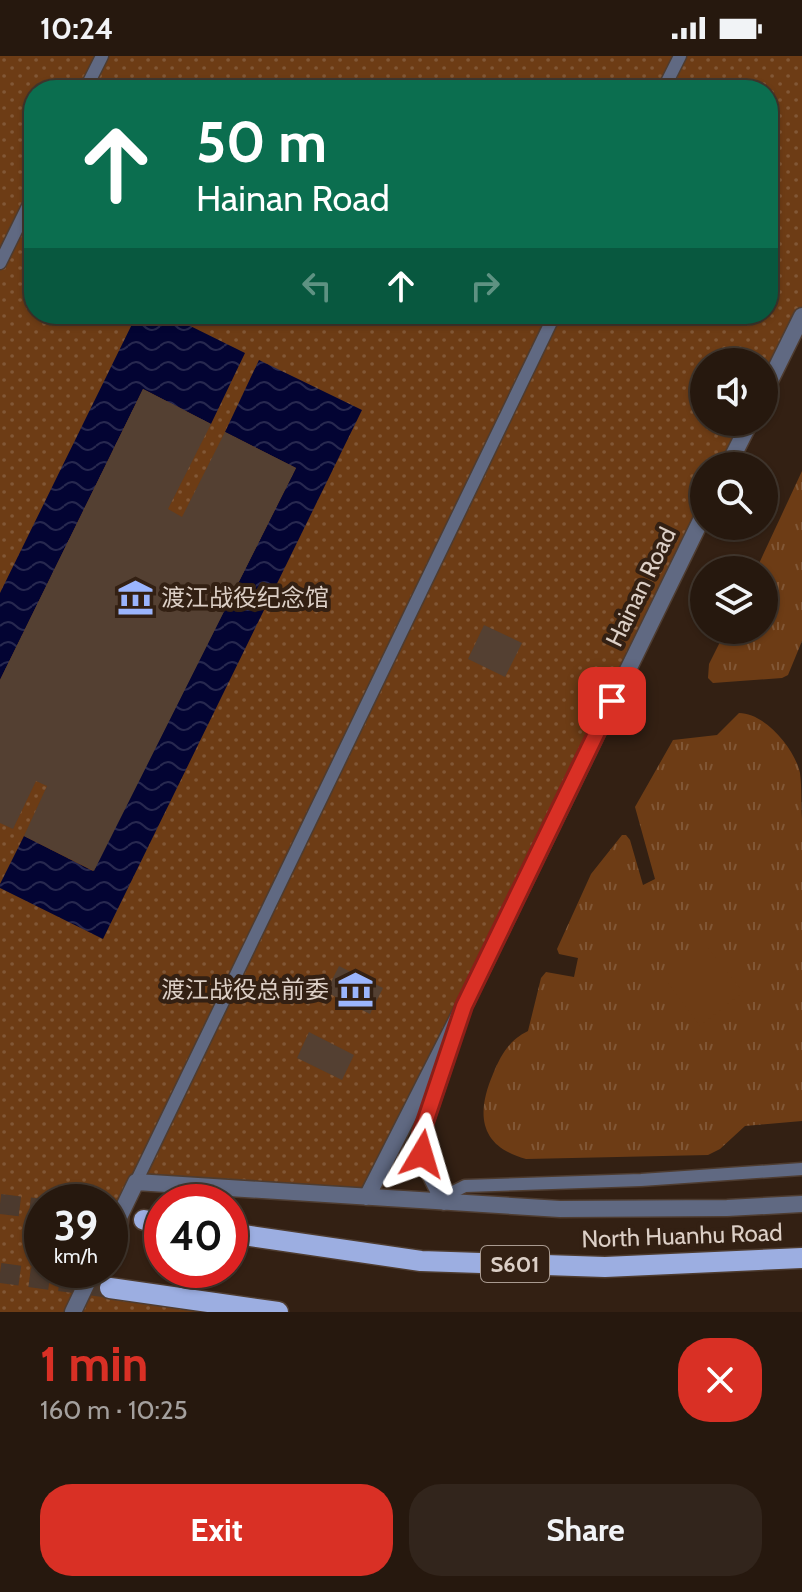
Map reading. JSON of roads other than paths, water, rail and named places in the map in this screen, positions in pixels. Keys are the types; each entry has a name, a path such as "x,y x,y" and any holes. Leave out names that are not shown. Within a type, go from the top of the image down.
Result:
{"main road":[{"name":"North Huanhu Road","path":"248,1236 421,1261 605,1267 802,1258"},
{"path":"110,1288 278,1312"}],"street":[{"path":"778,365 802,316"},
{"name":"Hainan Road","path":"367,1197 464,1006 691,540"},
{"path":"444,1202 425,1162 420,1139 464,1006"},
{"path":"128,1199 136,1182 560,1209 727,1208 802,1204"},
{"path":"73,1312 84,1288"}],"lane":[{"path":"90,80 102,56"},
{"path":"668,80 680,56"},
{"path":"0,263 24,214"},
{"path":"136,1182 550,324"},
{"path":"444,1202 460,1188 471,1186 641,1180 802,1169"}],"water":[{"path":"132,324 186,324 245,353 211,424 143,389 0,680 0,593"},
{"path":"259,360 362,410 103,939 0,888 0,884 24,836 93,871 296,468 225,432"}],"tunnel":[{"path":"0,1204 24,1207"},
{"path":"128,1218 144,1220"},
{"path":"0,1273 24,1276"}],"place":[{"name":"渡江战役纪念馆","path":"135,598"},
{"name":"渡江战役总前委","path":"355,990"}]}
